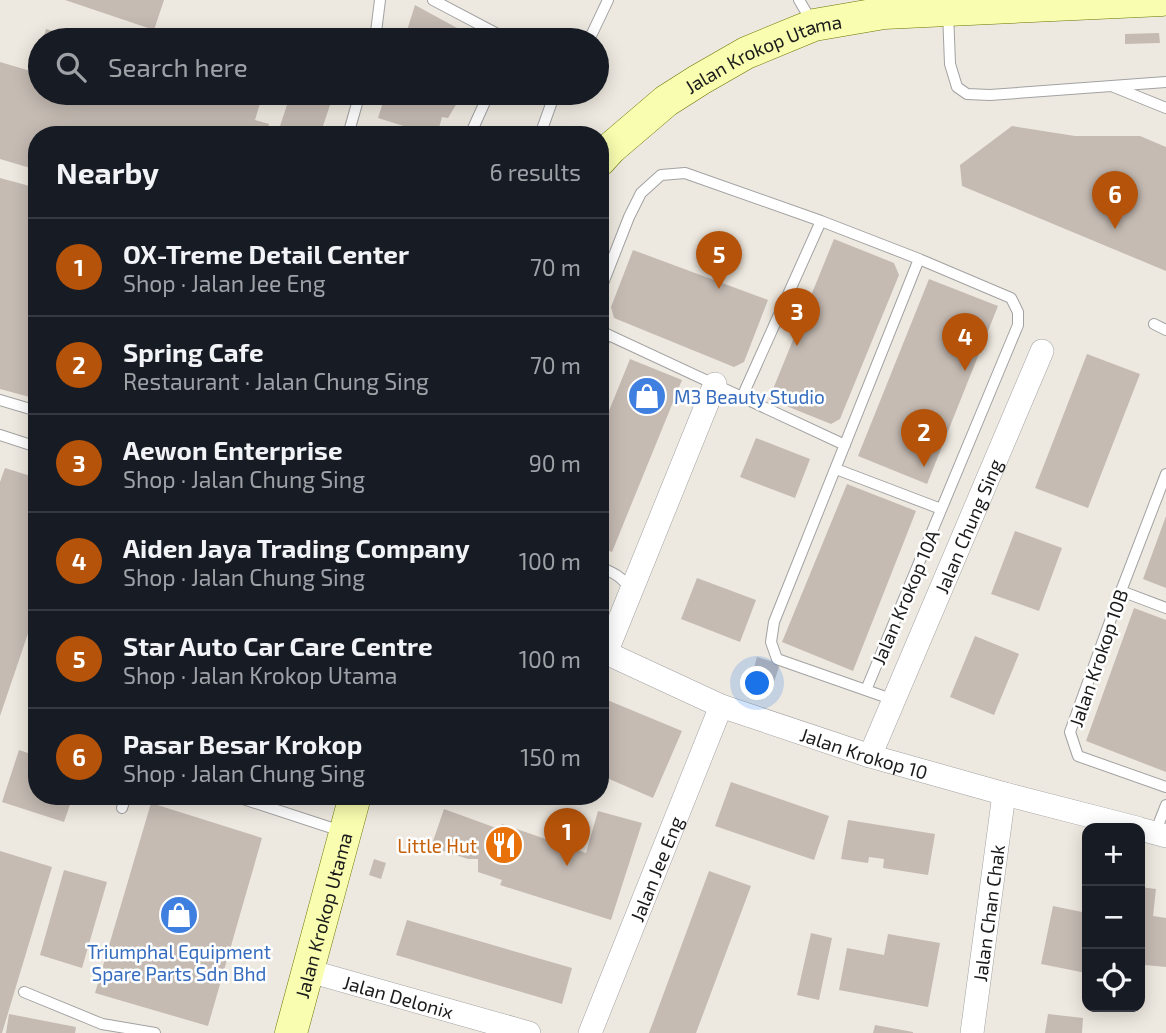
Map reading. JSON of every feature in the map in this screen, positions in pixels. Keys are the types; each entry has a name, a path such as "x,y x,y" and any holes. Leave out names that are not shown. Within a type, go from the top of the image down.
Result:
{"street":[{"name":"Jalan Krokop Utama","path":"609,150 666,102 806,12 884,13 1162,0"},
{"name":"Jalan Chung Sing","path":"870,756 1042,351"},
{"path":"609,638 631,592 715,384"},
{"name":"Jalan Krokop 10","path":"609,654 721,706 870,756 1003,794 1149,831"},
{"name":"Jalan Jee Eng","path":"590,1033 721,706"},
{"name":"Jalan Chan Chak","path":"972,1033 1003,794"},
{"name":"Jalan Krokop Utama","path":"291,1033 352,805"},
{"name":"Jalan Delonix","path":"309,971 528,1033"}],"lane":[{"path":"376,28 380,0"},
{"path":"433,0 486,28"},
{"path":"596,28 608,0"},
{"path":"948,9 950,64 957,87 967,94 990,95 1166,82"},
{"path":"1112,86 1166,108"},
{"path":"351,126 357,105"},
{"path":"474,126 484,105"},
{"path":"543,126 551,105"},
{"name":"Jalan Krokop 10A","path":"609,268 641,193 661,175 685,173 821,221 1011,298 1018,312 1018,325 866,690"},
{"path":"742,397 821,221"},
{"path":"894,700 777,659 771,642 774,622 919,259"},
{"path":"1154,324 1166,330"},
{"path":"609,335 845,445"},
{"path":"0,400 28,408"},
{"path":"0,435 28,444"},
{"path":"836,469 941,509"},
{"name":"Jalan Krokop 10B","path":"1166,474 1070,733 1078,756 1166,787"},
{"path":"609,571 625,582 631,592"},
{"path":"1121,591 1166,608"},
{"path":"262,805 344,832"},
{"path":"1149,831 1166,805"},
{"path":"24,992 102,1024 155,1033"}],"building":[{"path":"65,0 164,0 155,28"},
{"path":"415,5 457,28 408,28"},
{"path":"1159,33 1160,43 1125,44 1125,34"},
{"path":"0,62 28,70 28,105 259,105 255,120 269,124 28,126 28,167 0,159"},
{"path":"287,105 330,105 323,126 280,126"},
{"path":"382,105 456,105 448,118 442,117 440,126 403,126 378,118"},
{"path":"1012,126 1075,136 1140,136 1166,147 1166,271 962,186 960,165"},
{"path":"0,178 28,186 28,397 0,389"},
{"path":"834,239 894,263 899,275 840,419 831,424 769,399"},
{"path":"633,250 768,300 744,362 734,367 614,318 611,307"},
{"path":"929,279 998,306 927,484 858,456"},
{"path":"1087,354 1140,374 1088,508 1035,488"},
{"path":"630,359 682,380 612,552 609,551 609,411"},
{"path":"756,438 810,459 795,498 740,477"},
{"path":"5,468 28,475 28,634 0,716 0,482"},
{"path":"847,484 916,511 853,671 782,642"},
{"path":"1166,516 1166,588 1143,579"},
{"path":"1015,531 1062,548 1039,611 991,594"},
{"path":"697,578 756,600 740,642 681,619"},
{"path":"1134,608 1166,620 1166,772 1086,741"},
{"path":"975,636 1019,654 994,715 950,697"},
{"path":"757,657 780,664 773,685 751,678"},
{"path":"609,701 682,731 653,798 609,779"},
{"path":"19,750 28,753 28,805 70,805 64,822 2,802"},
{"path":"731,782 829,816 814,860 715,826"},
{"name":"Triumphal Equipment Spare Parts Sdn Bhd","path":"150,805 262,838 208,1026 95,993"},
{"path":"444,809 499,829 502,824 586,853 598,811 642,823 611,920 500,885 502,880 478,872 478,859 468,859 431,847"},
{"path":"848,820 935,834 928,875 883,868 884,859 869,857 868,863 841,859"},
{"path":"0,851 52,867 2,1033 0,1033"},
{"path":"374,859 386,863 381,879 369,875"},
{"path":"64,870 107,882 82,968 40,955"},
{"path":"709,871 751,886 696,1033 649,1033"},
{"path":"1145,888 1156,889 1153,916 1166,918 1166,967 1145,965"},
{"path":"1053,906 1082,912 1082,972 1041,964"},
{"path":"407,920 572,968 562,1004 396,955"},
{"path":"811,933 832,938 819,1000 797,995"},
{"path":"888,934 940,943 928,1007 839,990 847,948 884,955"},
{"path":"9,1014 76,1027 75,1033 6,1033"},
{"path":"1048,1014 1083,1018 1082,1033 1045,1033"},
{"path":"875,1025 913,1032 913,1033 873,1033"}],"place":[{"name":"Pasar Besar Krokop","path":"1115,229"},
{"name":"Star Auto Car Care Centre","path":"719,289"},
{"name":"Aewon Enterprise","path":"797,346"},
{"name":"Aiden Jaya Trading Company","path":"965,371"},
{"name":"M3 Beauty Studio","path":"647,396"},
{"name":"Spring Cafe","path":"924,467"},
{"name":"Little Hut","path":"504,845"},
{"name":"OX-Treme Detail Center","path":"567,866"},
{"name":"Triumphal Equipment Spare Parts Sdn Bhd","path":"179,915"}]}
